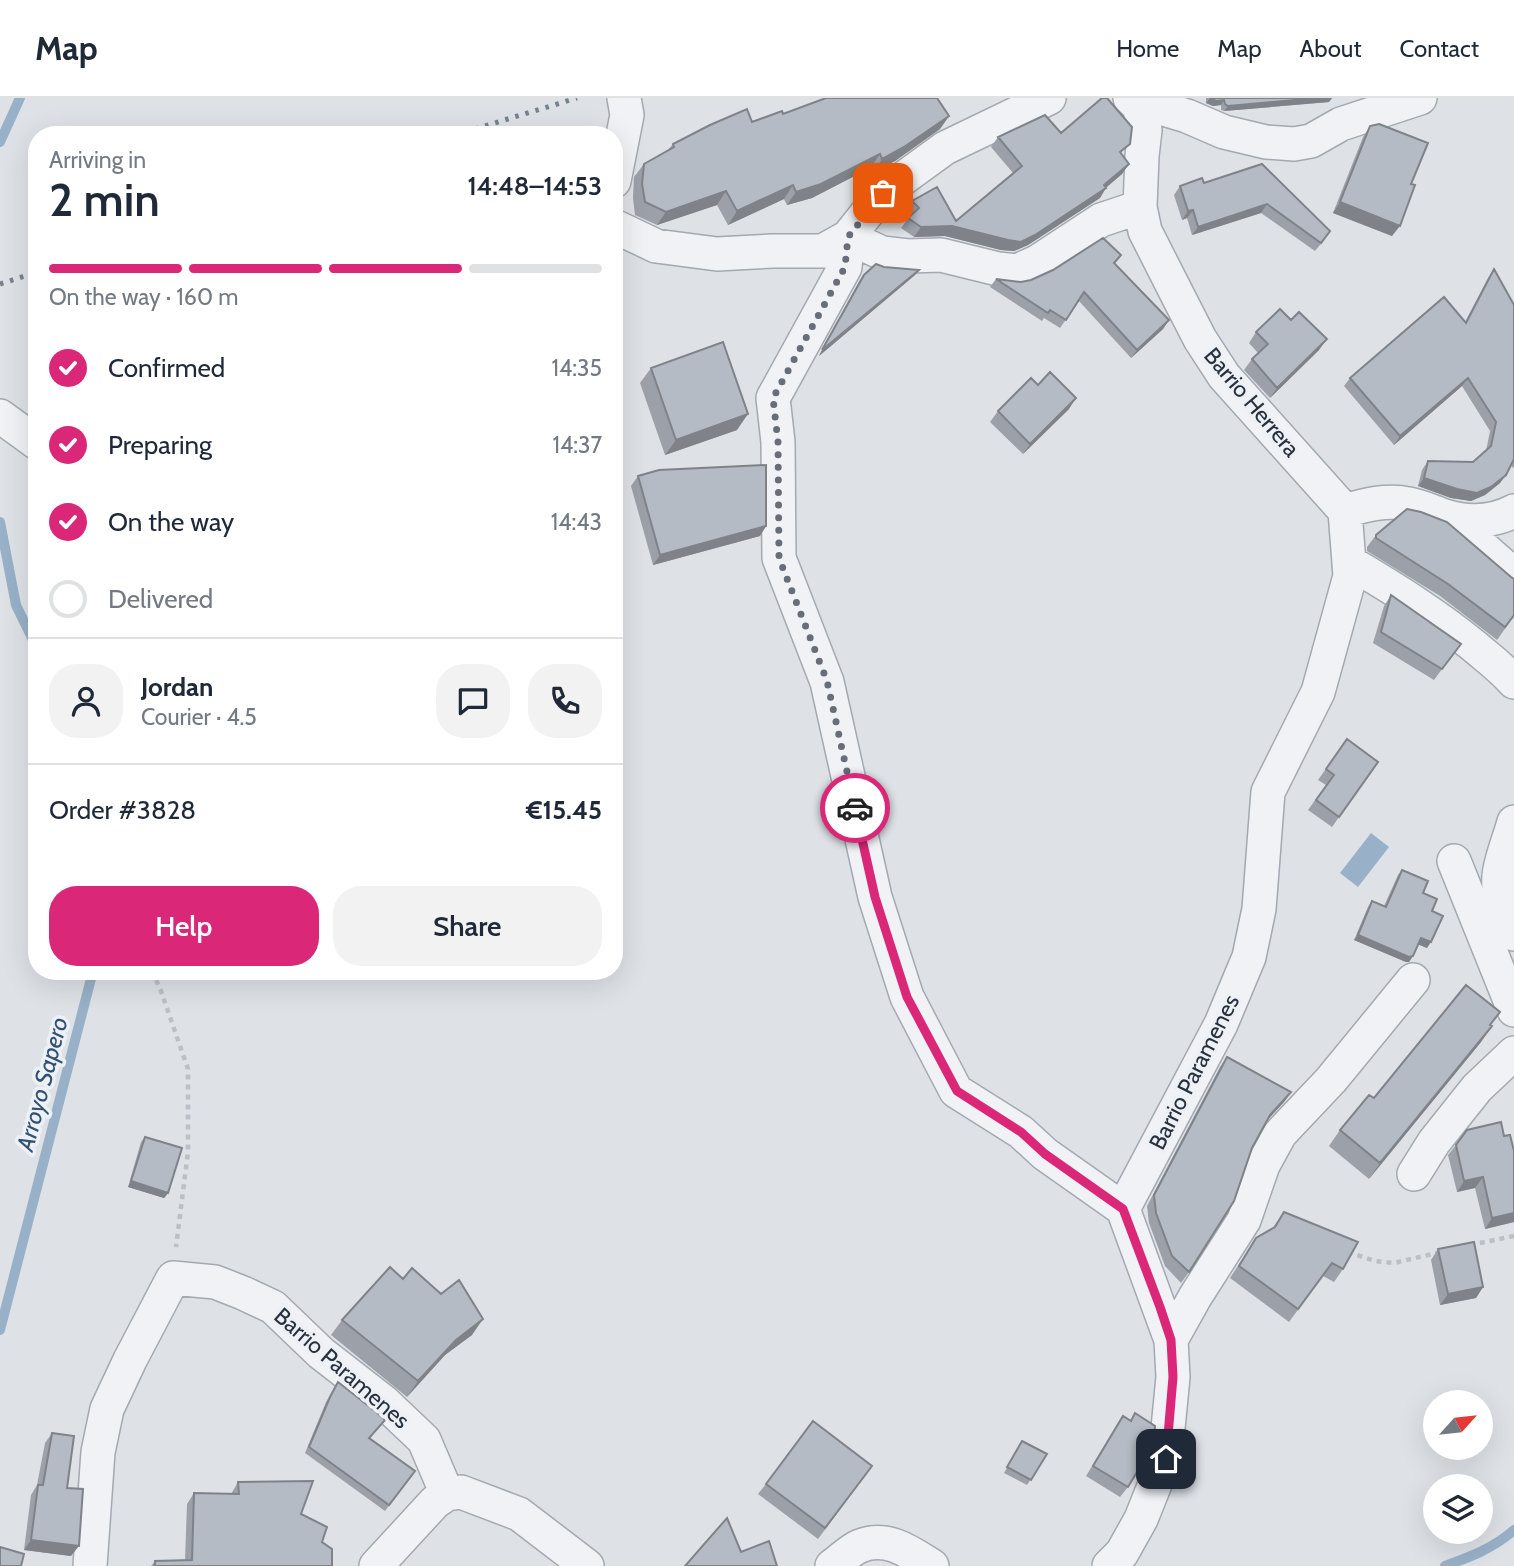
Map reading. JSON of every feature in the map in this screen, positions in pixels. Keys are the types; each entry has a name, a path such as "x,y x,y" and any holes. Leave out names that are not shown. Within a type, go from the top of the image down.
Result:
{"street":[{"path":"623,135 627,115 624,98"},
{"path":"623,230 656,246 717,254 823,251 848,237 883,193 945,148 1049,98"},
{"name":"Barrio Herrera","path":"1135,102 1234,134 1266,142 1294,144 1311,141 1341,124 1420,98"},
{"name":"Barrio Herrera","path":"1135,102 1145,130 1140,207 1145,231 1200,339 1224,376 1345,511"},
{"path":"848,237 882,253 908,256 941,255 1017,271 1037,262 1101,219 1140,207"},
{"path":"848,237 845,267 773,398 778,442 779,558 827,681 875,897 907,997 957,1091 1021,1132 1045,1154 1123,1209 1171,1340 1173,1377 1166,1459 1141,1519 1122,1553 1109,1566"},
{"path":"0,416 28,436"},
{"path":"1514,511 1505,516 1474,521 1448,517 1407,503 1374,503 1345,511 1349,562 1448,625 1503,669 1514,682"},
{"path":"1448,517 1514,575"},
{"name":"Barrio Paramenes","path":"1123,1209 1221,1024 1249,957 1259,909 1268,792 1318,692 1350,576 1349,562"},
{"path":"1514,822 1499,874 1500,896 1514,934"},
{"path":"1454,861 1514,1010"},
{"path":"1171,1340 1244,1220 1263,1165 1280,1134 1331,1080 1413,980"},
{"path":"1414,1174 1434,1142 1477,1088 1514,1053"},
{"path":"90,1566 98,1452 107,1409 173,1278"},
{"name":"Barrio Paramenes","path":"173,1278 215,1282 273,1307 321,1353 384,1402 424,1440 447,1494"},
{"path":"376,1566 435,1502 447,1494 461,1492 519,1514 587,1566"},
{"path":"832,1566 858,1547 879,1541 902,1548 932,1566"}],"path":[{"path":"156,980 188,1069 188,1152 173,1278"},
{"path":"1465,1247 1514,1236"},
{"path":"1346,1251 1375,1261 1394,1263 1452,1249"}],"water":[{"path":"1371,833 1389,847 1358,887 1340,873"}],"building":[{"path":"826,98 937,98 949,116 882,159 880,154 821,184 796,192 793,185 737,211 726,191 666,212 645,202 642,184 644,164 674,147 673,144 747,109 752,122"},
{"path":"1102,98 1107,98 1132,127 1130,144 1120,152 1129,164 1104,185 1106,188 1035,235 1021,242 952,226 921,227 908,218 919,208 912,201 937,187 956,221 1022,166 998,137 1045,115 1061,133"},
{"path":"1210,98 1318,98 1228,106 1224,100 1216,101"},
{"path":"1379,124 1428,143 1411,184 1415,185 1400,226 1340,202 1370,126"},
{"path":"1262,164 1330,231 1321,243 1267,204 1198,227 1193,210 1188,211 1180,186 1202,178 1204,183"},
{"path":"1103,238 1121,255 1114,263 1169,320 1137,350 1084,292 1066,320 1050,310 1048,313 996,279 1021,282 1031,280 1053,270"},
{"path":"876,264 919,270 822,350 864,275"},
{"path":"1494,269 1514,305 1514,459 1506,475 1491,487 1477,493 1424,478 1428,461 1473,462 1491,446 1496,422 1468,378 1400,436 1350,378 1444,297 1466,323"},
{"path":"1280,309 1291,320 1299,312 1327,339 1277,388 1252,359 1268,344 1256,332"},
{"path":"723,342 748,414 676,440 651,368"},
{"path":"1050,372 1076,398 1030,444 998,411 1031,378 1038,385"},
{"path":"766,465 766,526 660,555 638,476 659,470"},
{"path":"1407,509 1447,522 1514,579 1514,615 1505,627 1448,584 1376,538 1376,535"},
{"path":"1391,595 1461,644 1442,669 1381,632"},
{"path":"1347,739 1378,762 1339,817 1316,800 1334,775 1326,769"},
{"path":"1402,870 1428,881 1423,893 1437,899 1432,911 1443,916 1431,942 1421,938 1413,956 1409,957 1358,935 1372,901 1386,907"},
{"path":"1466,985 1500,1012 1490,1025 1492,1026 1380,1163 1340,1130 1369,1095 1374,1098"},
{"path":"1227,1057 1291,1092 1270,1115 1252,1148 1234,1201 1189,1272 1172,1256 1156,1213 1154,1195"},
{"path":"1501,1122 1504,1136 1510,1135 1514,1151 1514,1213 1492,1218 1483,1177 1464,1181 1456,1145 1467,1130"},
{"path":"145,1137 182,1148 168,1193 131,1181"},
{"path":"1284,1212 1358,1242 1343,1269 1332,1263 1298,1309 1239,1266 1256,1238 1275,1227"},
{"path":"1474,1242 1483,1287 1448,1294 1438,1249"},
{"path":"390,1267 403,1279 412,1268 441,1294 459,1280 483,1319 456,1340 418,1381 342,1320"},
{"path":"338,1382 385,1420 369,1438 415,1471 389,1505 309,1447"},
{"path":"1135,1413 1155,1426 1154,1444 1128,1487 1093,1466 1123,1416 1131,1421"},
{"path":"813,1421 872,1466 825,1528 766,1484"},
{"path":"52,1433 74,1436 67,1488 83,1489 79,1546 31,1540 38,1485 43,1485"},
{"path":"1022,1441 1047,1454 1031,1480 1007,1467"},
{"path":"313,1481 301,1514 327,1527 322,1542 332,1549 332,1566 155,1566 155,1561 192,1560 194,1493 239,1494 238,1482"},
{"path":"727,1518 741,1552 769,1541 777,1566 685,1566"},
{"path":"0,1547 24,1554 21,1566 0,1566"}],"waterway":[{"name":"Arroyo Sapero","path":"0,142 20,98"},
{"name":"Arroyo Sapero","path":"0,522 16,605 28,630"},
{"name":"Arroyo Sapero","path":"0,1330 91,980"},
{"path":"1445,1566 1490,1547 1514,1530"}],"railway":[{"path":"485,126 577,98"},
{"path":"0,284 28,275"}],"way so far":[{"path":"855,808 827,681 779,558 778,442 773,398 845,267 848,237 883,193"}],"route":[{"path":"855,808 875,897 907,997 957,1091 1021,1132 1045,1154 1123,1209 1171,1340 1173,1377 1166,1459"}]}
